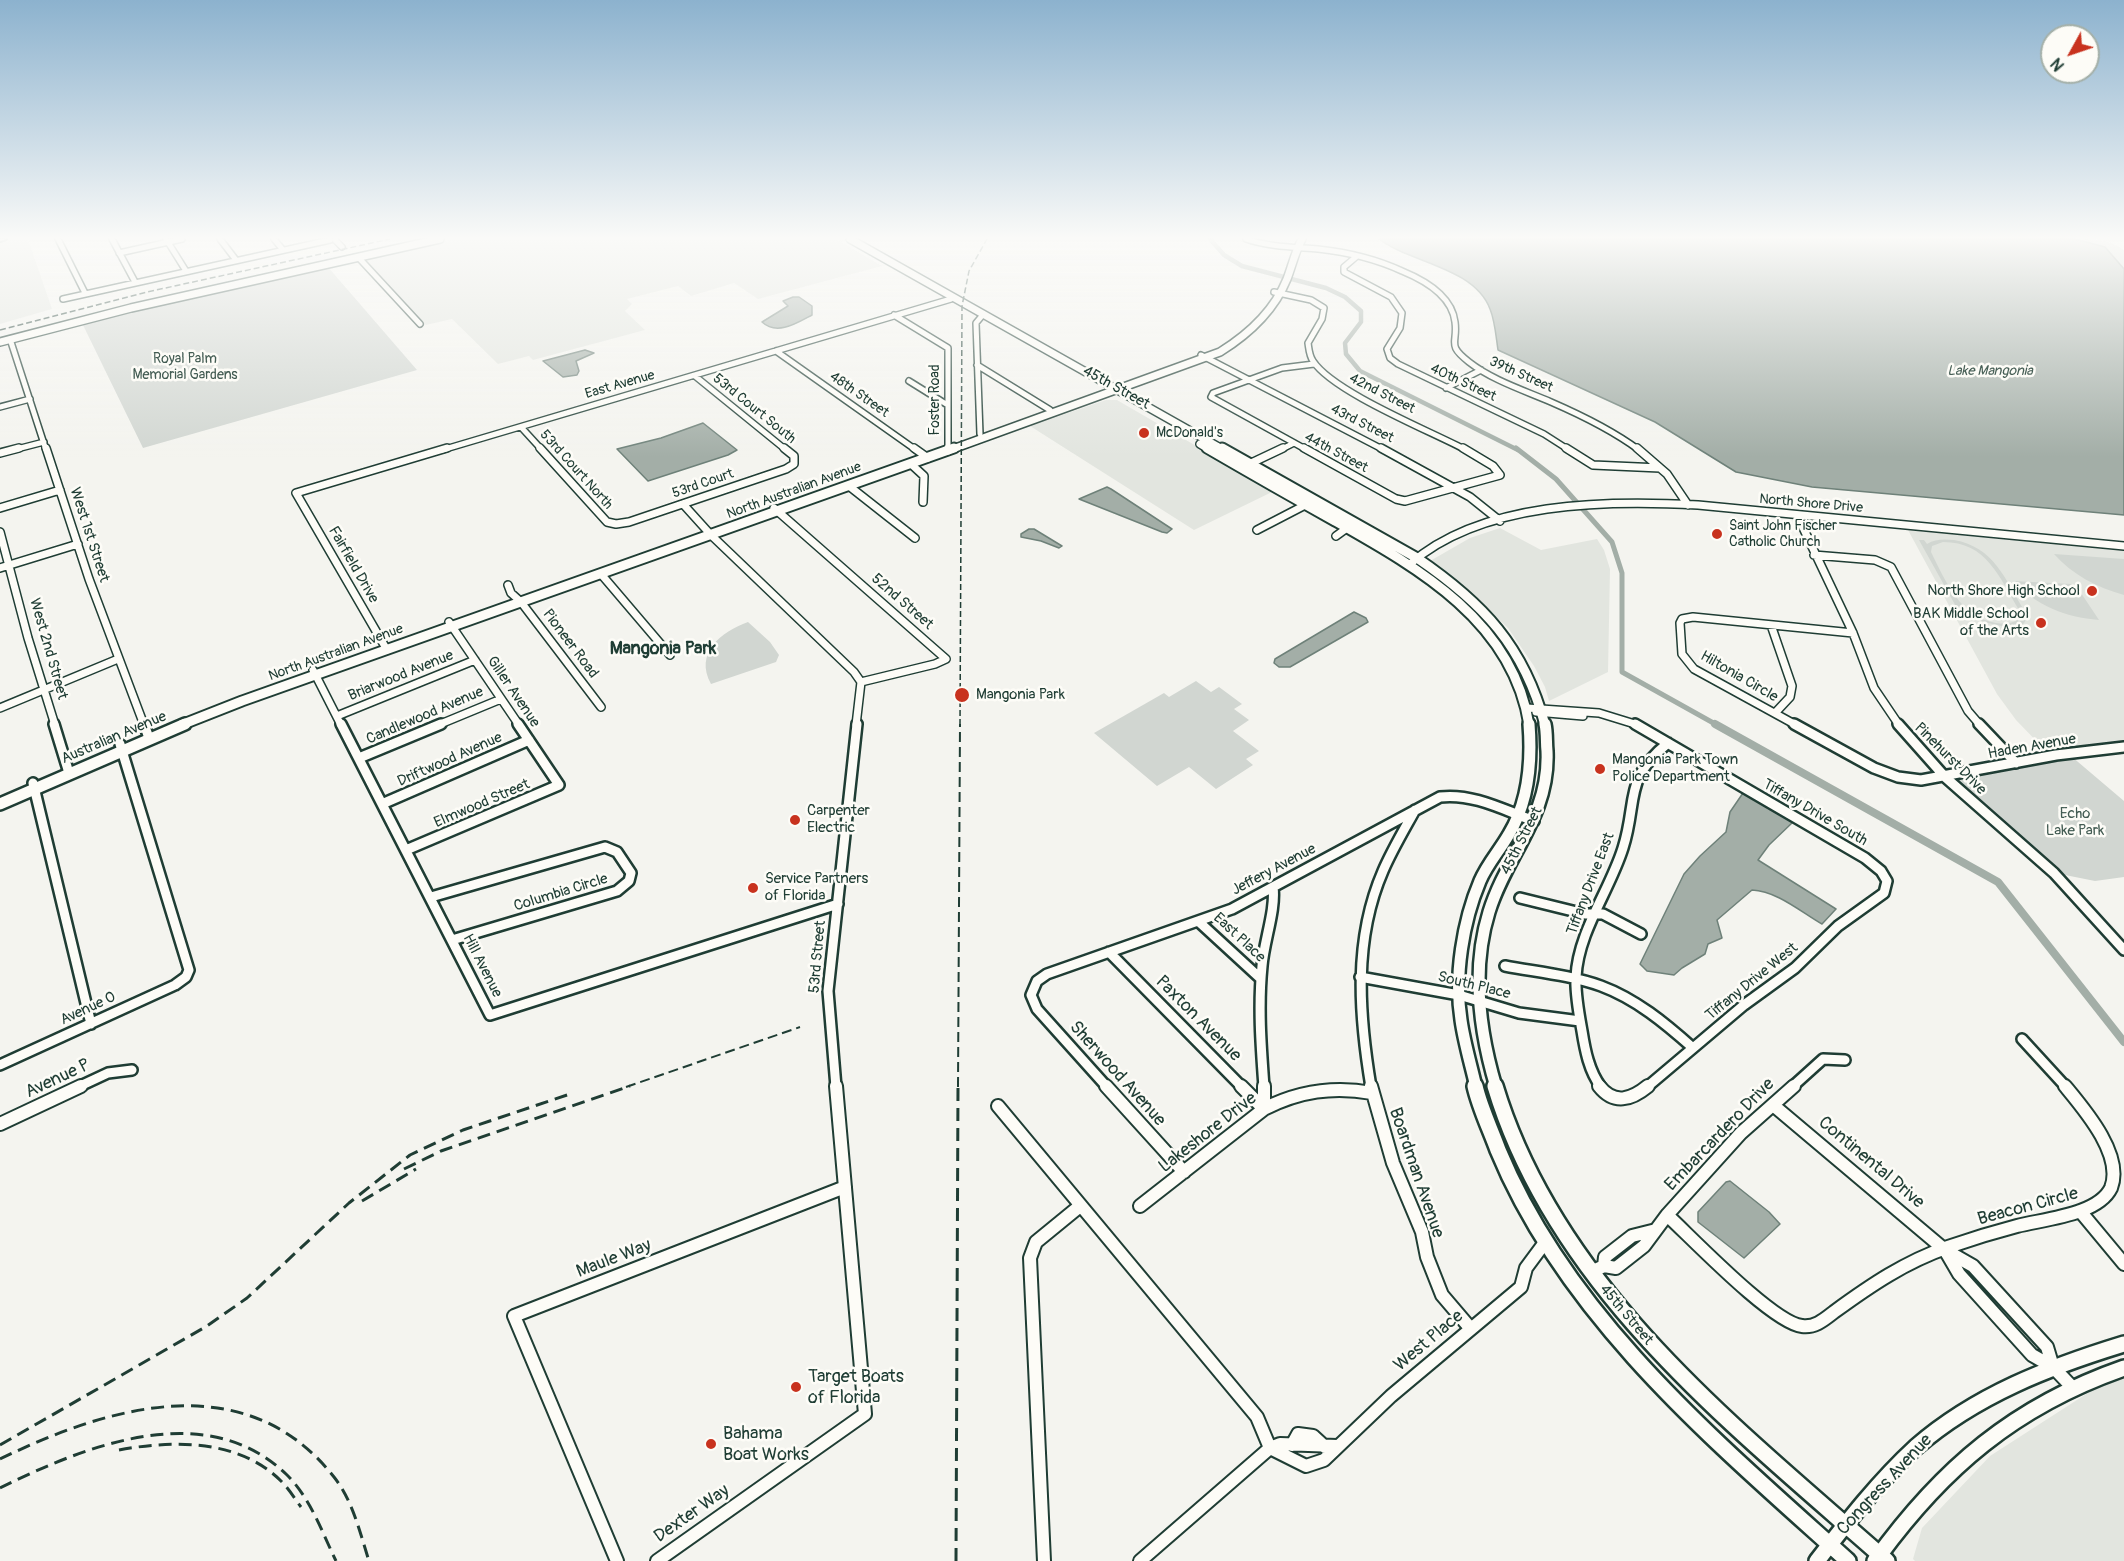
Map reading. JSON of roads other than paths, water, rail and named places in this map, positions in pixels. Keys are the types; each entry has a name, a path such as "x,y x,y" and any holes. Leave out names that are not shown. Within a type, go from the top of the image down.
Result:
{"main road":[{"path":"0,342 120,312"},
{"name":"45th Street","path":"972,312 1113,390"},
{"name":"45th Street","path":"975,312 1455,585 1501,632 1527,669 1534,684 1541,711 1548,771 1541,804 1534,821 1503,878 1488,913 1479,956 1478,1000 1482,1040 1496,1092 1519,1152 1552,1214 1597,1269 1656,1350 1745,1436 1846,1524 1880,1559"},
{"name":"North Australian Avenue","path":"241,699 1204,357 1244,335 1267,312"},
{"name":"North Australian Avenue","path":"948,449 980,434 1113,390"},
{"name":"North Australian Avenue","path":"776,509 849,486 868,476 910,464 925,456"},
{"name":"45th Street","path":"1310,502 1347,528 1414,561 1448,592 1487,633 1507,662 1527,708 1531,737 1531,768 1519,816 1482,876 1474,896 1459,995 1464,1041 1477,1097 1499,1158 1546,1241 1597,1312 1662,1387 1730,1454 1848,1561"},
{"name":"North Australian Avenue","path":"519,600 601,574 709,533"},
{"name":"Australian Avenue","path":"0,804 68,770 148,735 241,699"},
{"name":"Australian Avenue","path":"0,796 34,786"},
{"path":"1557,1258 1572,1269 1597,1269"},
{"name":"Congress Avenue","path":"1816,1561 1891,1473 1933,1433 1984,1400 2054,1367 2124,1344"},
{"path":"1880,1559 1907,1518 1932,1488 1962,1461 2006,1428 2073,1388 2124,1368"}],"street":[{"path":"409,312 420,324"},
{"name":"East Avenue","path":"296,493 905,312"},
{"path":"1249,380 1282,368 1314,363 1308,342 1312,331 1325,312"},
{"name":"40th Street","path":"1400,312 1401,324 1388,346 1390,358 1403,368 1544,434 1593,465 1660,468"},
{"name":"39th Street","path":"1452,312 1455,318 1453,344 1455,351 1463,360 1595,423 1631,445 1678,485 1688,505"},
{"name":"Foster Road","path":"894,315 948,348 946,404 948,449"},
{"path":"980,434 976,322 981,317"},
{"name":"West 1st Street","path":"10,339 118,659 148,735"},
{"name":"48th Street","path":"776,351 925,456"},
{"name":"43rd Street","path":"1204,357 1455,487 1498,522"},
{"name":"42nd Street","path":"1314,363 1343,389 1476,455 1500,471 1500,475 1496,477 1455,487"},
{"path":"977,365 1050,410"},
{"path":"1446,387 1481,370"},
{"name":"53rd Court South","path":"695,376 793,455 796,462"},
{"name":"44th Street","path":"1249,380 1210,395 1212,399 1396,499 1405,501 1455,487"},
{"path":"909,381 946,404"},
{"path":"0,407 30,399"},
{"name":"53rd Court North","path":"521,427 607,522 616,524"},
{"path":"0,453 44,442"},
{"path":"1246,466 1294,443"},
{"name":"53rd Court","path":"616,524 786,469 796,462"},
{"path":"910,464 924,476 923,502"},
{"path":"849,486 915,538"},
{"path":"0,507 60,490"},
{"name":"Fairfield Drive","path":"296,493 385,647"},
{"path":"1257,530 1310,502"},
{"name":"North Shore Drive","path":"1414,561 1420,554 1458,534 1534,512 1596,504 1688,505 2124,546"},
{"path":"680,505 698,527 709,533 854,672 861,682"},
{"name":"52nd Street","path":"776,509 946,659 935,664 861,682"},
{"name":"Pinehurst Drive","path":"1797,515 1853,633 1882,702 1904,732 1945,777 2054,873 2124,950"},
{"name":"North Shore Drive","path":"1414,561 1495,526 1498,522"},
{"path":"1336,536 1347,528"},
{"name":"West 2nd Street","path":"0,532 43,690 68,770"},
{"path":"1458,534 1476,533"},
{"path":"0,568 78,544"},
{"path":"1814,555 1875,560 1891,567 1968,711 2016,763"},
{"path":"601,574 670,655"},
{"name":"Pioneer Road","path":"519,600 601,707"},
{"name":"Hiltonia Circle","path":"1853,633 1693,617 1682,619 1680,623 1682,654 1691,666 1892,775 1921,780 1945,777"},
{"name":"Giller Avenue","path":"451,624 554,778"},
{"path":"1771,625 1792,686 1786,703 1775,713"},
{"path":"0,708 118,659"},
{"name":"Briarwood Avenue","path":"337,716 475,660"},
{"name":"Hill Avenue","path":"315,672 490,1015 838,904"},
{"name":"53rd Street","path":"861,682 828,992 865,1414"},
{"name":"Candlewood Avenue","path":"359,758 501,699"},
{"name":"Tiffany Drive South","path":"1527,708 1591,716 1598,713 1631,722 1868,860 1882,871 1886,879"},
{"name":"Driftwood Avenue","path":"382,804 529,740"},
{"name":"Tiffany Drive East","path":"1626,1100 1608,1095 1595,1081 1580,1021 1576,979 1587,929 1623,849 1633,791 1640,773 1655,754 1668,743"},
{"name":"Avenue O","path":"0,1065 175,985 186,977 189,966 121,747"},
{"name":"Haden Avenue","path":"1945,777 2084,751 2124,747"},
{"name":"Elmwood Street","path":"406,850 559,785 554,778"},
{"path":"34,786 91,1024"},
{"name":"Jeffery Avenue","path":"1031,995 1034,985 1042,977 1232,909 1440,797 1454,795 1534,821"},
{"name":"Boardman Avenue","path":"1415,810 1392,851 1375,892 1365,931 1360,977 1362,1035 1372,1093 1393,1163 1422,1232 1427,1257 1442,1295 1471,1329"},
{"name":"Columbia Circle","path":"431,897 605,847 617,852 631,873 629,882 617,891 452,940"},
{"name":"Tiffany Drive West","path":"1626,1100 1636,1096 1744,1005 1789,973 1838,926 1884,893 1887,887 1886,879"},
{"path":"1264,1109 1265,1093 1259,1037 1260,978 1274,896 1273,886"},
{"path":"1520,898 1585,914 1603,914 1641,934"},
{"name":"East Place","path":"1198,921 1260,978"},
{"name":"Paxton Avenue","path":"1109,952 1264,1109"},
{"path":"1505,966 1576,979 1614,992 1664,1022 1692,1048"},
{"name":"South Place","path":"1360,977 1459,995 1519,1013 1580,1021"},
{"name":"Sherwood Avenue","path":"1031,995 1037,1009 1184,1172"},
{"name":"Beacon Circle","path":"1666,1215 1771,1311 1804,1328 1823,1320 1884,1276 1905,1265 2003,1229 2080,1210 2101,1202 2113,1187 2115,1167 2110,1149 2092,1119 2022,1039"},
{"name":"Embarcardero Drive","path":"1597,1269 1616,1268 1644,1246 1666,1215 1741,1133 1823,1059 1845,1060"},
{"name":"Avenue P","path":"0,1124 108,1073 132,1070"},
{"name":"Lakeshore Drive","path":"1140,1206 1264,1109 1281,1099 1307,1091 1342,1088 1372,1093"},
{"name":"Continental Drive","path":"1773,1105 1923,1229 1945,1250 1959,1274 2032,1354 2054,1367 2073,1388"},
{"path":"998,1106 1257,1417 1270,1448"},
{"name":"Maule Way","path":"617,1561 514,1316 845,1188"},
{"path":"1044,1561 1030,1258 1036,1242 1080,1206"},
{"path":"2080,1210 2124,1264"},
{"name":"West Place","path":"1270,1448 1306,1466 1324,1460 1331,1446 1521,1287 1526,1268 1539,1247 1546,1241"},
{"path":"1534,1257 1557,1258"},
{"name":"Dexter Way","path":"657,1561 865,1414"},
{"path":"1140,1561 1270,1448 1280,1443 1331,1446"}],"water":[{"path":"778,312 812,312 812,315 787,327 774,328 762,322"},
{"name":"Lake Mangonia","path":"1491,312 2124,312 2124,515 1812,487 1736,472 1655,422 1498,350"},
{"path":"585,350 594,353 576,361 579,371 577,375 563,377 543,361"},
{"path":"703,423 737,450 648,481 617,449 661,438"},
{"path":"1107,487 1172,529 1167,533 1162,532 1079,499"},
{"path":"1034,529 1062,546 1059,548 1021,537 1021,534"},
{"path":"1354,612 1366,618 1368,622 1290,667 1279,667 1274,663 1275,659"},
{"path":"1743,793 1793,822 1769,845 1758,860 1836,909 1822,924 1780,898 1752,890 1717,920 1722,938 1708,944 1705,954 1674,975 1647,971 1640,964 1684,874 1726,832 1730,812"},
{"path":"1730,1181 1769,1212 1780,1224 1744,1258 1698,1222 1698,1212 1726,1182"}],"waterway":[{"path":"1361,312 1361,322 1345,343 1346,354 1360,371 1518,450"},
{"path":"1516,448 1556,479 1612,542 1622,573 1622,672 1717,725"},
{"path":"1715,724 1998,882 2124,1042"}],"railway":[{"path":"0,330 70,312"},
{"path":"960,725 962,312"},
{"path":"958,1087 960,724"},
{"path":"626,1087 800,1027"},
{"path":"404,1169 441,1151 630,1086"},
{"path":"956,1561 958,1086"},
{"path":"0,1445 207,1326 247,1298 349,1203 410,1155 463,1130 573,1093"},
{"path":"362,1201 416,1169"},
{"path":"0,1459 86,1424 130,1412 175,1406 218,1408 260,1419 299,1442 341,1486 359,1528 369,1561"},
{"path":"0,1488 69,1457 144,1436 182,1434 219,1438 254,1451 286,1474 309,1504 336,1561"},
{"path":"119,1450 183,1444 226,1450 264,1467 284,1484 301,1507"}],"place":[{"name":"McDonald's","path":"1144,433"},
{"name":"Saint John Fischer Catholic Church","path":"1717,534"},
{"name":"North Shore High School","path":"2092,591"},
{"name":"BAK Middle School of the Arts","path":"2041,623"},
{"name":"Mangonia Park","path":"962,695"},
{"name":"Mangonia Park Town Police Department","path":"1600,769"},
{"name":"Carpenter Electric","path":"795,820"},
{"name":"Service Partners of Florida","path":"753,888"},
{"name":"Target Boats of Florida","path":"796,1387"},
{"name":"Bahama Boat Works","path":"711,1444"}],"district":[{"name":"Mangonia Park","path":"663,649"}],"park label":[{"name":"Royal Palm Memorial Gardens","path":"185,368"},
{"name":"Echo Lake Park","path":"2075,822"}]}
